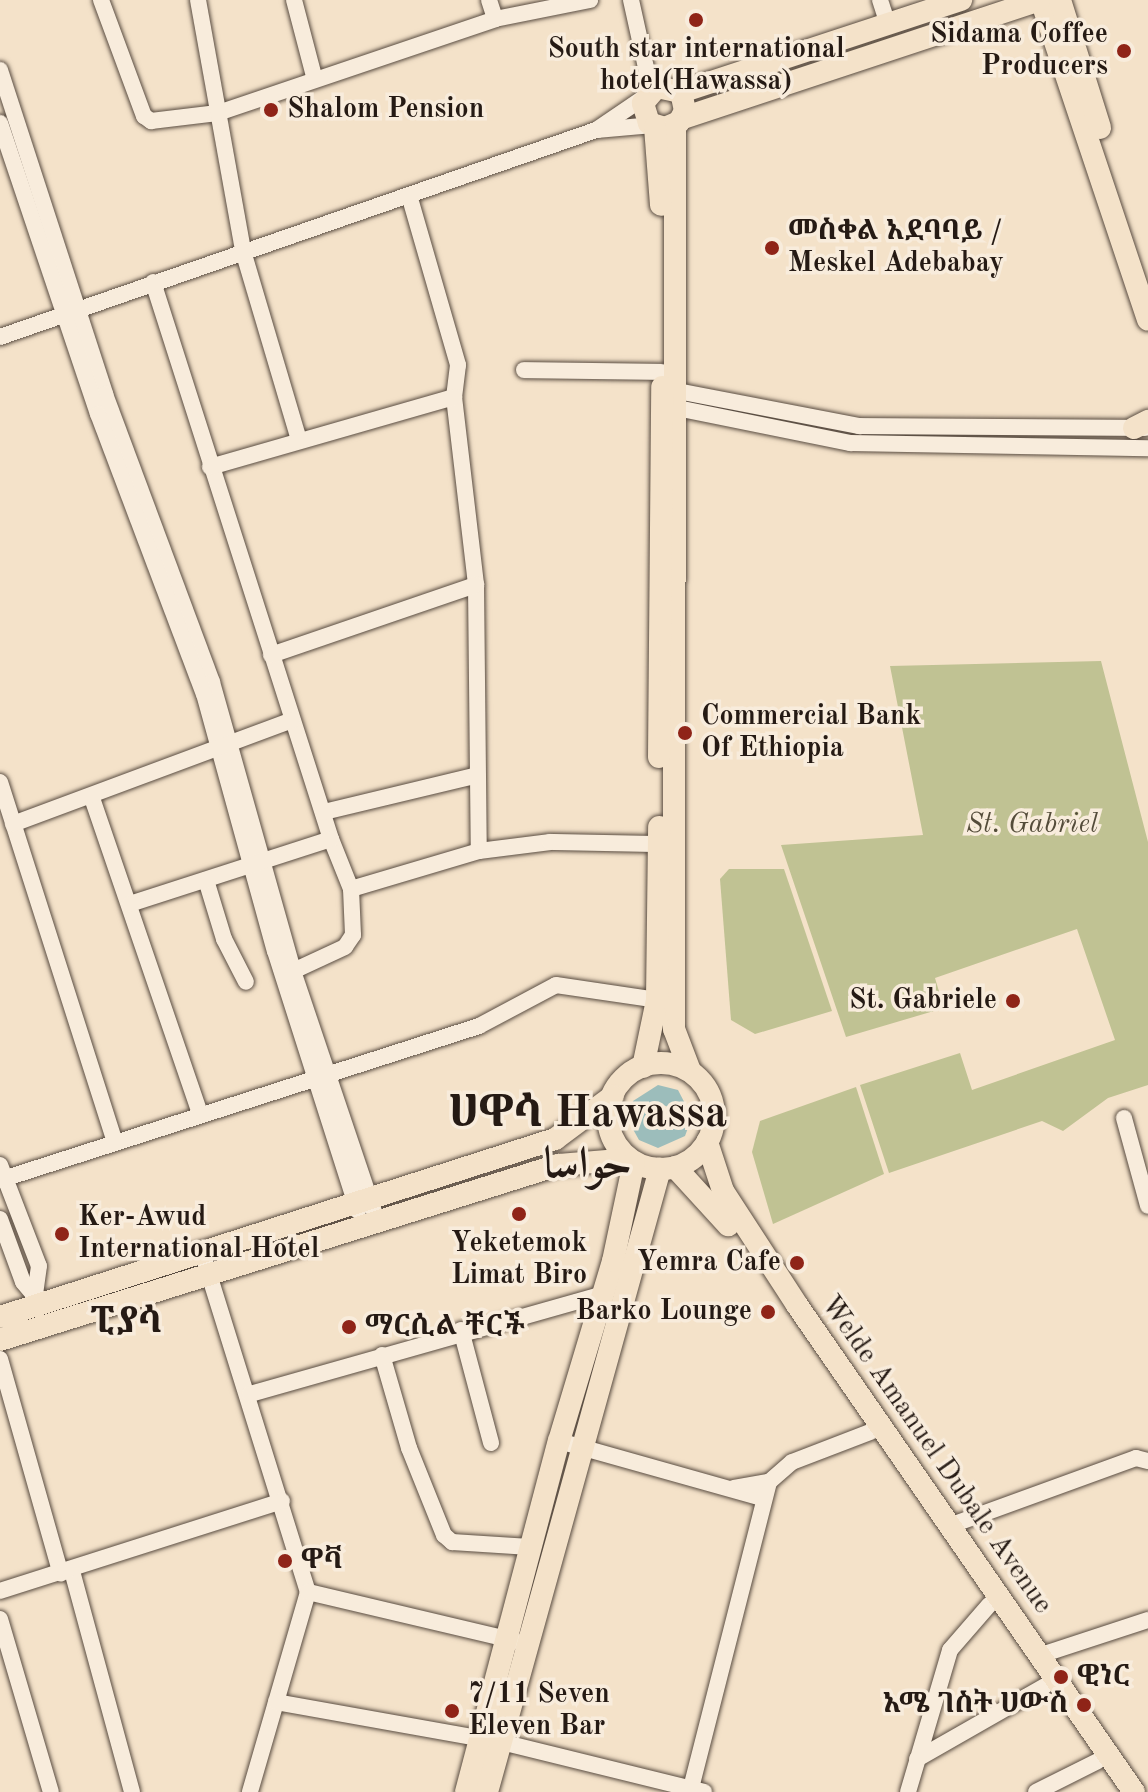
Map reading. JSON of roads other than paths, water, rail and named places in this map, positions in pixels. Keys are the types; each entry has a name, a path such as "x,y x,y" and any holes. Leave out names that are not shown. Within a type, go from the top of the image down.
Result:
{"main road":[{"path":"961,0 661,91 643,110 666,124 1040,0 1148,320"},
{"path":"1060,0 1148,277"},
{"path":"487,1792 505,1639 530,1547 668,1168 694,1158 707,1142 713,1103 690,1071 674,1029 662,185 666,124 661,91"},
{"path":"643,1067 657,1000 667,393"},
{"path":"0,1340 210,1274 555,1139 613,1096 625,1078 643,1067 667,1064 690,1071"},
{"path":"466,1792 491,1740 528,1644 603,1294 627,1200 632,1160 609,1126 613,1096"},
{"name":"Welde Amanuel Dubale Avenue","path":"707,1142 723,1191 949,1526 1134,1792"},
{"path":"595,1158 618,1173 627,1200"},
{"path":"0,1317 37,1299 202,1252 558,1165 595,1158 632,1160 668,1168 715,1205 1120,1792"}],"street":[{"path":"101,0 146,119 218,113 314,76 495,19 590,0"},
{"path":"198,0 243,251 299,440"},
{"path":"294,0 314,76"},
{"path":"489,0 495,19"},
{"path":"0,337 596,130 661,91 642,43 631,0"},
{"path":"880,0 888,24"},
{"path":"0,70 10,147"},
{"path":"0,123 225,749 320,1075 367,1213"},
{"path":"596,130 666,124"},
{"path":"409,195 455,351 454,397 476,585 479,851"},
{"path":"153,282 292,720 331,839 351,889 353,935 345,947 293,971"},
{"path":"524,370 859,426 1143,426"},
{"path":"667,393 850,443 1148,448"},
{"path":"210,467 454,397"},
{"path":"271,655 476,585"},
{"path":"13,824 225,749 292,720"},
{"path":"324,812 478,775"},
{"path":"0,782 115,1142"},
{"path":"92,798 200,1113"},
{"path":"130,904 331,839"},
{"path":"351,889 479,851 550,842 659,844"},
{"path":"258,863 293,971 320,1075"},
{"path":"206,880 224,939 246,982"},
{"path":"37,1299 39,1266 2,1175 479,1026 556,985 657,1000"},
{"path":"1124,1118 1148,1206"},
{"path":"0,1219 23,1282 37,1299 47,1327"},
{"path":"202,1252 250,1394 308,1592 250,1792"},
{"path":"250,1394 461,1330 603,1294"},
{"path":"461,1330 491,1443"},
{"path":"382,1355 409,1448 444,1535 452,1542 530,1547"},
{"path":"0,1359 132,1792"},
{"path":"276,1702 491,1740 695,1791 762,1498 769,1482 792,1462 870,1432"},
{"path":"570,1443 762,1498"},
{"path":"949,1526 1146,1458"},
{"path":"734,1488 769,1482"},
{"path":"0,1591 282,1501"},
{"path":"308,1592 528,1644"},
{"path":"908,1792 950,1650 989,1605"},
{"path":"0,1619 51,1792"},
{"path":"1038,1656 1148,1620"},
{"path":"917,1759 1045,1686"},
{"path":"1036,1792 1098,1761"}],"water":[{"path":"658,1085 678,1090 692,1117 685,1136 658,1148 639,1140 629,1122 633,1101","holes":["659,1103 670,1108 673,1117 667,1128 659,1130 646,1119 648,1110"]}],"place":[{"name":"South star international hotel(Hawassa)","path":"696,20"},
{"name":"Sidama Coffee Producers","path":"1124,51"},
{"name":"Shalom Pension","path":"271,110"},
{"name":"መስቀል አደባባይ / Meskel Adebabay","path":"772,248"},
{"name":"Commercial Bank Of Ethiopia","path":"685,733"},
{"name":"St. Gabriele","path":"1013,1001"},
{"name":"Yeketemok Limat Biro","path":"519,1214"},
{"name":"Ker-Awud International Hotel","path":"62,1234"},
{"name":"Yemra Cafe","path":"797,1263"},
{"name":"Barko Lounge","path":"768,1312"},
{"name":"ማርሲል ቸርች","path":"349,1327"},
{"name":"ዋቫ","path":"285,1561"},
{"name":"ዊነር","path":"1061,1677"},
{"name":"አሜ ገስት ሀውስ","path":"1084,1705"},
{"name":"7/11 Seven Eleven Bar","path":"452,1711"}],"district":[{"name":"ሀዋሳ Hawassa حواسا","path":"588,1140"},
{"name":"ፒያሳ","path":"126,1324"}],"park label":[{"name":"St. Gabriel","path":"1032,825"}]}
